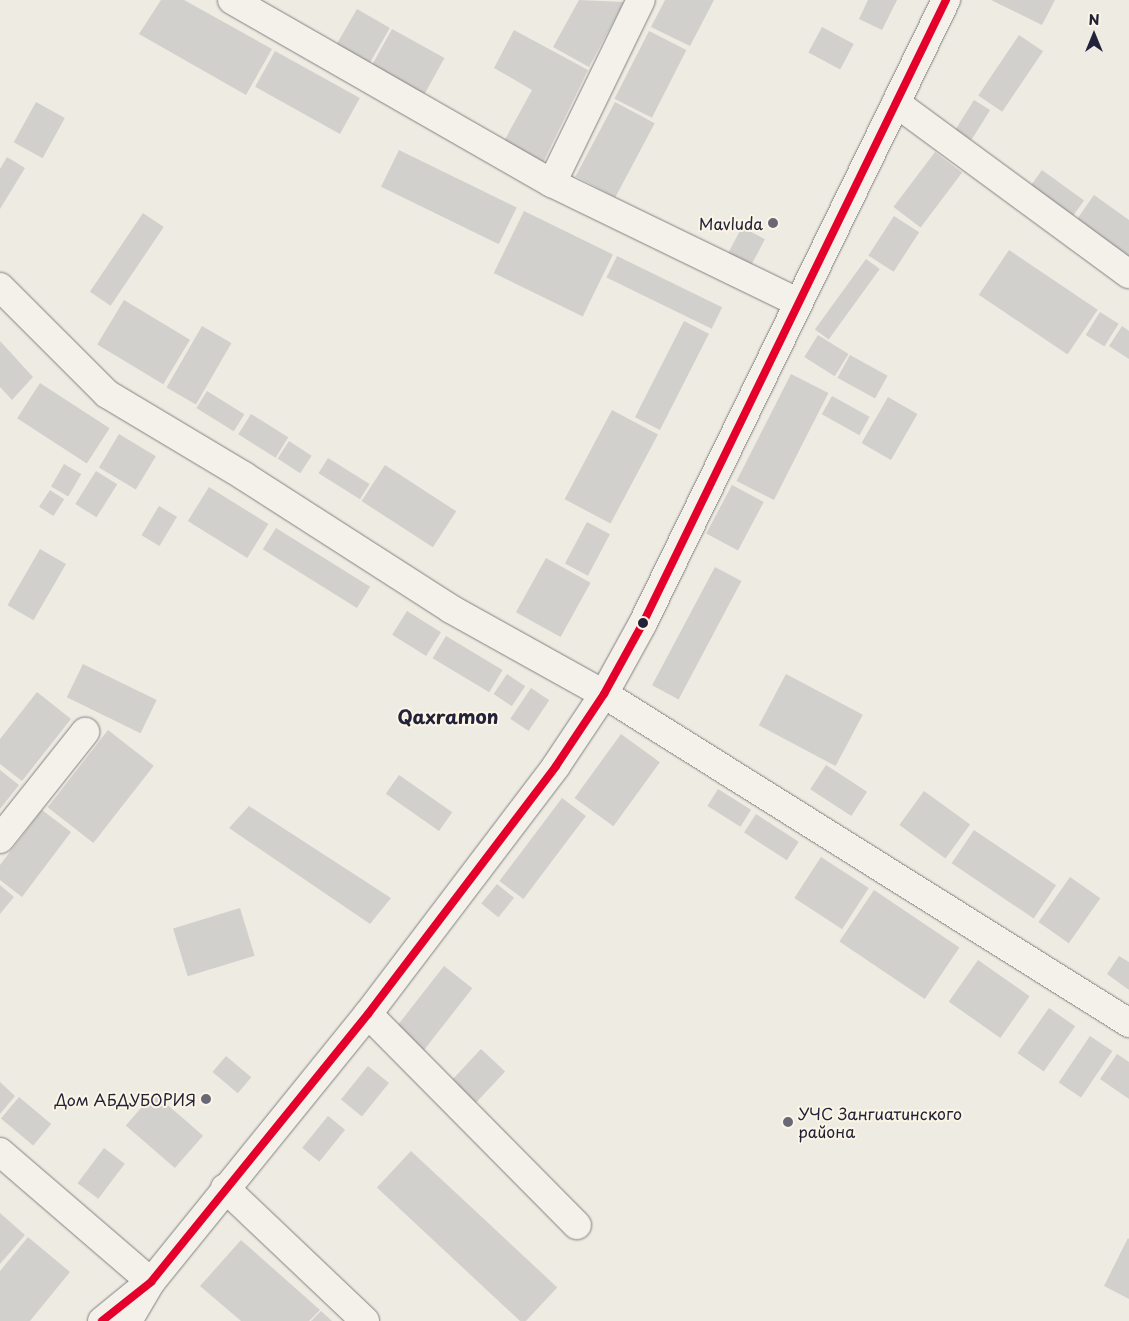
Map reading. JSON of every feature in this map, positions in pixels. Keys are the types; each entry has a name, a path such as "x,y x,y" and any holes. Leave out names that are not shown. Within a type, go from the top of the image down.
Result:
{"street":[{"path":"232,0 259,8 552,183 797,302"},
{"path":"552,183 641,0"},
{"path":"128,1321 151,1282 225,1188 368,1014 556,766 604,694 643,623 797,302 946,0"},
{"path":"896,103 1129,274"},
{"path":"0,286 107,394 244,476 451,609 604,694 1129,1023"},
{"path":"0,838 84,732"},
{"path":"368,1014 577,1225"},
{"path":"0,1152 151,1282"},
{"path":"225,1188 364,1321"},
{"path":"102,1321 151,1282"}],"building":[{"path":"161,0 184,0 272,49 246,95 139,34"},
{"path":"579,0 624,2 589,67 553,47"},
{"path":"665,0 714,0 690,46 651,27"},
{"path":"868,0 897,0 882,30 859,19"},
{"path":"991,0 1055,0 1042,25"},
{"path":"357,9 390,28 368,66 335,47"},
{"path":"822,27 854,44 840,70 808,53"},
{"path":"392,29 444,58 423,97 371,67"},
{"path":"514,30 588,70 542,165 503,143 532,90 494,68"},
{"path":"649,31 686,50 652,118 614,99"},
{"path":"1019,35 1043,51 1002,112 978,96"},
{"path":"275,51 360,98 340,134 255,87"},
{"path":"974,100 990,110 972,140 955,130"},
{"path":"36,102 65,118 43,158 14,142"},
{"path":"615,102 655,123 615,197 576,176"},
{"path":"399,150 517,207 499,244 381,187"},
{"path":"935,152 962,172 921,228 893,207"},
{"path":"7,157 25,168 0,209 0,169"},
{"path":"1042,170 1084,201 1072,218 1030,187"},
{"path":"1094,195 1129,220 1129,261 1075,222"},
{"path":"524,211 613,254 583,316 494,273"},
{"path":"143,213 164,227 111,306 90,292"},
{"path":"894,216 919,232 894,272 868,255"},
{"path":"742,227 765,239 751,266 728,253"},
{"path":"1009,250 1098,310 1068,355 979,295"},
{"path":"617,256 722,307 712,329 606,278"},
{"path":"866,259 880,269 829,339 815,329"},
{"path":"124,300 190,340 163,384 97,345"},
{"path":"1100,312 1119,324 1104,347 1086,335"},
{"path":"684,321 709,334 660,430 635,417"},
{"path":"202,326 231,343 196,404 166,387"},
{"path":"1122,326 1129,331 1129,359 1109,346"},
{"path":"818,335 849,354 835,376 804,357"},
{"path":"0,341 33,377 12,400 0,387"},
{"path":"850,355 888,376 875,399 837,378"},
{"path":"791,374 828,393 774,500 737,481"},
{"path":"40,383 110,428 87,463 17,418"},
{"path":"207,391 244,414 234,431 196,408"},
{"path":"832,396 870,417 859,435 822,414"},
{"path":"888,397 917,414 891,460 862,443"},
{"path":"612,410 658,434 610,524 565,499"},
{"path":"251,414 288,437 276,458 238,434"},
{"path":"119,434 156,456 136,490 99,467"},
{"path":"289,441 312,456 300,473 278,459"},
{"path":"328,458 370,484 360,499 318,473"},
{"path":"64,464 81,474 68,497 51,487"},
{"path":"385,465 456,511 433,547 362,501"},
{"path":"96,471 117,484 97,517 75,504"},
{"path":"732,485 764,502 738,550 706,534"},
{"path":"209,487 268,524 247,558 188,521"},
{"path":"50,490 64,499 53,516 39,507"},
{"path":"159,506 177,517 159,546 141,535"},
{"path":"587,522 610,534 588,576 565,563"},
{"path":"276,528 370,587 357,608 263,549"},
{"path":"40,549 66,564 33,620 8,605"},
{"path":"546,558 591,583 561,637 516,612"},
{"path":"715,567 741,581 679,699 652,685"},
{"path":"407,611 441,632 426,656 392,635"},
{"path":"446,636 503,670 489,692 433,658"},
{"path":"83,664 157,700 140,733 67,697"},
{"path":"507,674 525,686 512,706 494,694"},
{"path":"786,674 863,715 836,766 759,725"},
{"path":"531,688 549,700 529,731 510,719"},
{"path":"37,692 71,719 22,781 0,764 0,739"},
{"path":"108,730 154,766 93,843 48,807"},
{"path":"621,734 660,762 613,826 575,798"},
{"path":"826,765 867,792 851,816 810,789"},
{"path":"0,770 19,785 0,809"},
{"path":"399,775 452,812 439,831 386,794"},
{"path":"718,789 751,810 740,827 707,806"},
{"path":"924,791 970,825 945,858 899,825"},
{"path":"562,798 586,816 523,899 499,881"},
{"path":"249,806 391,898 370,924 229,828"},
{"path":"42,810 71,832 22,897 0,880 0,865"},
{"path":"756,814 799,842 787,860 744,832"},
{"path":"974,830 1056,885 1034,919 952,863"},
{"path":"821,857 869,888 842,929 794,898"},
{"path":"1070,877 1100,898 1069,943 1038,922"},
{"path":"497,884 514,898 498,917 481,903"},
{"path":"0,885 14,897 0,914"},
{"path":"874,890 959,948 925,999 839,941"},
{"path":"240,908 255,956 188,976 173,928"},
{"path":"1119,956 1129,962 1129,990 1107,974"},
{"path":"978,960 1030,996 1000,1038 949,1002"},
{"path":"444,966 472,988 422,1052 394,1030"},
{"path":"1049,1008 1075,1026 1044,1071 1017,1053"},
{"path":"1090,1036 1112,1051 1081,1098 1059,1082"},
{"path":"481,1049 505,1072 472,1107 448,1084"},
{"path":"1117,1054 1129,1062 1129,1099 1100,1079"},
{"path":"226,1056 251,1077 238,1093 213,1072"},
{"path":"368,1066 389,1083 362,1116 341,1099"},
{"path":"0,1082 15,1096 0,1114"},
{"path":"154,1093 203,1136 175,1168 126,1125"},
{"path":"19,1097 51,1124 33,1145 1,1118"},
{"path":"328,1116 345,1130 319,1162 302,1148"},
{"path":"104,1148 125,1164 98,1199 78,1183"},
{"path":"411,1151 557,1287 526,1321 520,1321 377,1188"},
{"path":"0,1213 25,1235 0,1264"},
{"path":"28,1237 70,1272 30,1321 0,1321 0,1271"},
{"path":"1129,1239 1129,1299 1104,1286"},
{"path":"241,1240 320,1310 309,1321 241,1321 200,1286"},
{"path":"321,1311 332,1321 311,1321"}],"transit line":[{"path":"102,1321 151,1282 368,1014 556,766 604,694 643,623 946,0"}],"place":[{"name":"Mavluda","path":"773,223"},
{"name":"Дом АБДУБОРИЯ","path":"206,1099"},
{"name":"УЧС Зангиатинского района","path":"788,1122"}],"district":[{"name":"Qaxramon","path":"448,717"}]}
